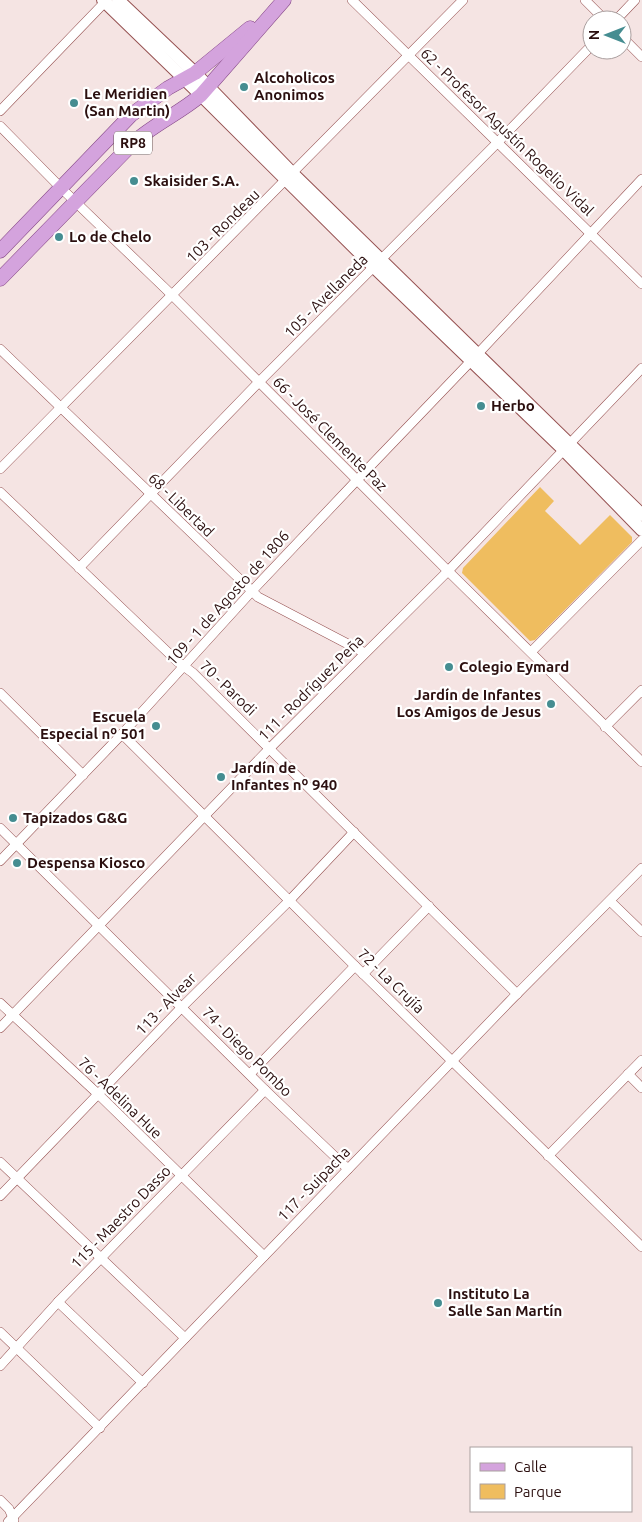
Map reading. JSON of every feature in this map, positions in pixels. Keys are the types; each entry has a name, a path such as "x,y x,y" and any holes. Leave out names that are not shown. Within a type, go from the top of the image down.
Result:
{"main road":[{"path":"118,0 189,76"},
{"name":"RP8","path":"0,250 131,115 232,44 283,0"},
{"name":"RP8","path":"0,279 141,136 185,108 205,91 283,0"},
{"path":"105,1 205,91 378,264 566,446 642,516"},
{"path":"566,446 642,530"}],"street":[{"name":"62 - Profesor Agustín Rogelio Vidal","path":"352,0 642,284"},
{"name":"103 - Rondeau","path":"0,469 463,0"},
{"path":"585,0 595,10"},
{"path":"626,10 636,0"},
{"path":"0,111 105,1"},
{"path":"632,47 642,57"},
{"name":"105 - Avellaneda","path":"79,568 258,383 378,264 582,54"},
{"name":"66 - José Clemente Paz","path":"0,126 605,727 640,757"},
{"name":"109 - 1 de Agosto de 1806","path":"0,861 122,734 252,591 642,179"},
{"name":"68 - Libertad","path":"0,349 258,597 365,653"},
{"name":"111 - Rodríguez Peña","path":"0,1028 270,748 448,571 642,368"},
{"name":"70 - Parodi","path":"0,492 178,662 193,672 518,994"},
{"path":"531,652 642,540"},
{"path":"605,727 642,690"},
{"path":"0,693 83,775"},
{"name":"72 - La Crujía","path":"122,734 548,1156 640,1242"},
{"name":"74 - Diego Pombo","path":"0,828 265,1090 348,1169"},
{"name":"113 - Alvear","path":"0,1196 182,1007 289,901 354,832"},
{"name":"117 - Suipacha","path":"12,1520 348,1169 642,868"},
{"path":"610,901 642,932"},
{"path":"363,974 429,906"},
{"path":"250,1074 355,966"},
{"name":"76 - Adelina Hue","path":"0,1003 98,1094 264,1256"},
{"path":"548,1156 642,1060"},
{"path":"628,1074 642,1088"},
{"name":"115 - Maestro Dasso","path":"0,1366 100,1258 265,1090"},
{"path":"0,1162 185,1338"},
{"path":"58,1302 143,1383"},
{"path":"0,1332 100,1428"},
{"path":"0,1500 9,1509 12,1520"}],"green space":[{"path":"540,487 554,501 545,511 580,545 610,515 632,537 632,542 535,640 530,641 462,573 463,568"}],"place":[{"name":"Alcoholicos Anonimos","path":"244,87"},
{"name":"Le Meridien (San Martin)","path":"74,103"},
{"name":"Skaisider S.A.","path":"134,181"},
{"name":"Lo de Chelo","path":"59,237"},
{"name":"Herbo","path":"481,406"},
{"name":"Colegio Eymard","path":"449,667"},
{"name":"Jardín de Infantes Los Amigos de Jesus","path":"551,704"},
{"name":"Escuela Especial nº 501","path":"156,726"},
{"name":"Jardín de Infantes nº 940","path":"221,777"},
{"name":"Tapizados G&G","path":"13,818"},
{"name":"Despensa Kiosco","path":"17,863"},
{"name":"Instituto La Salle San Martín","path":"438,1303"}]}
